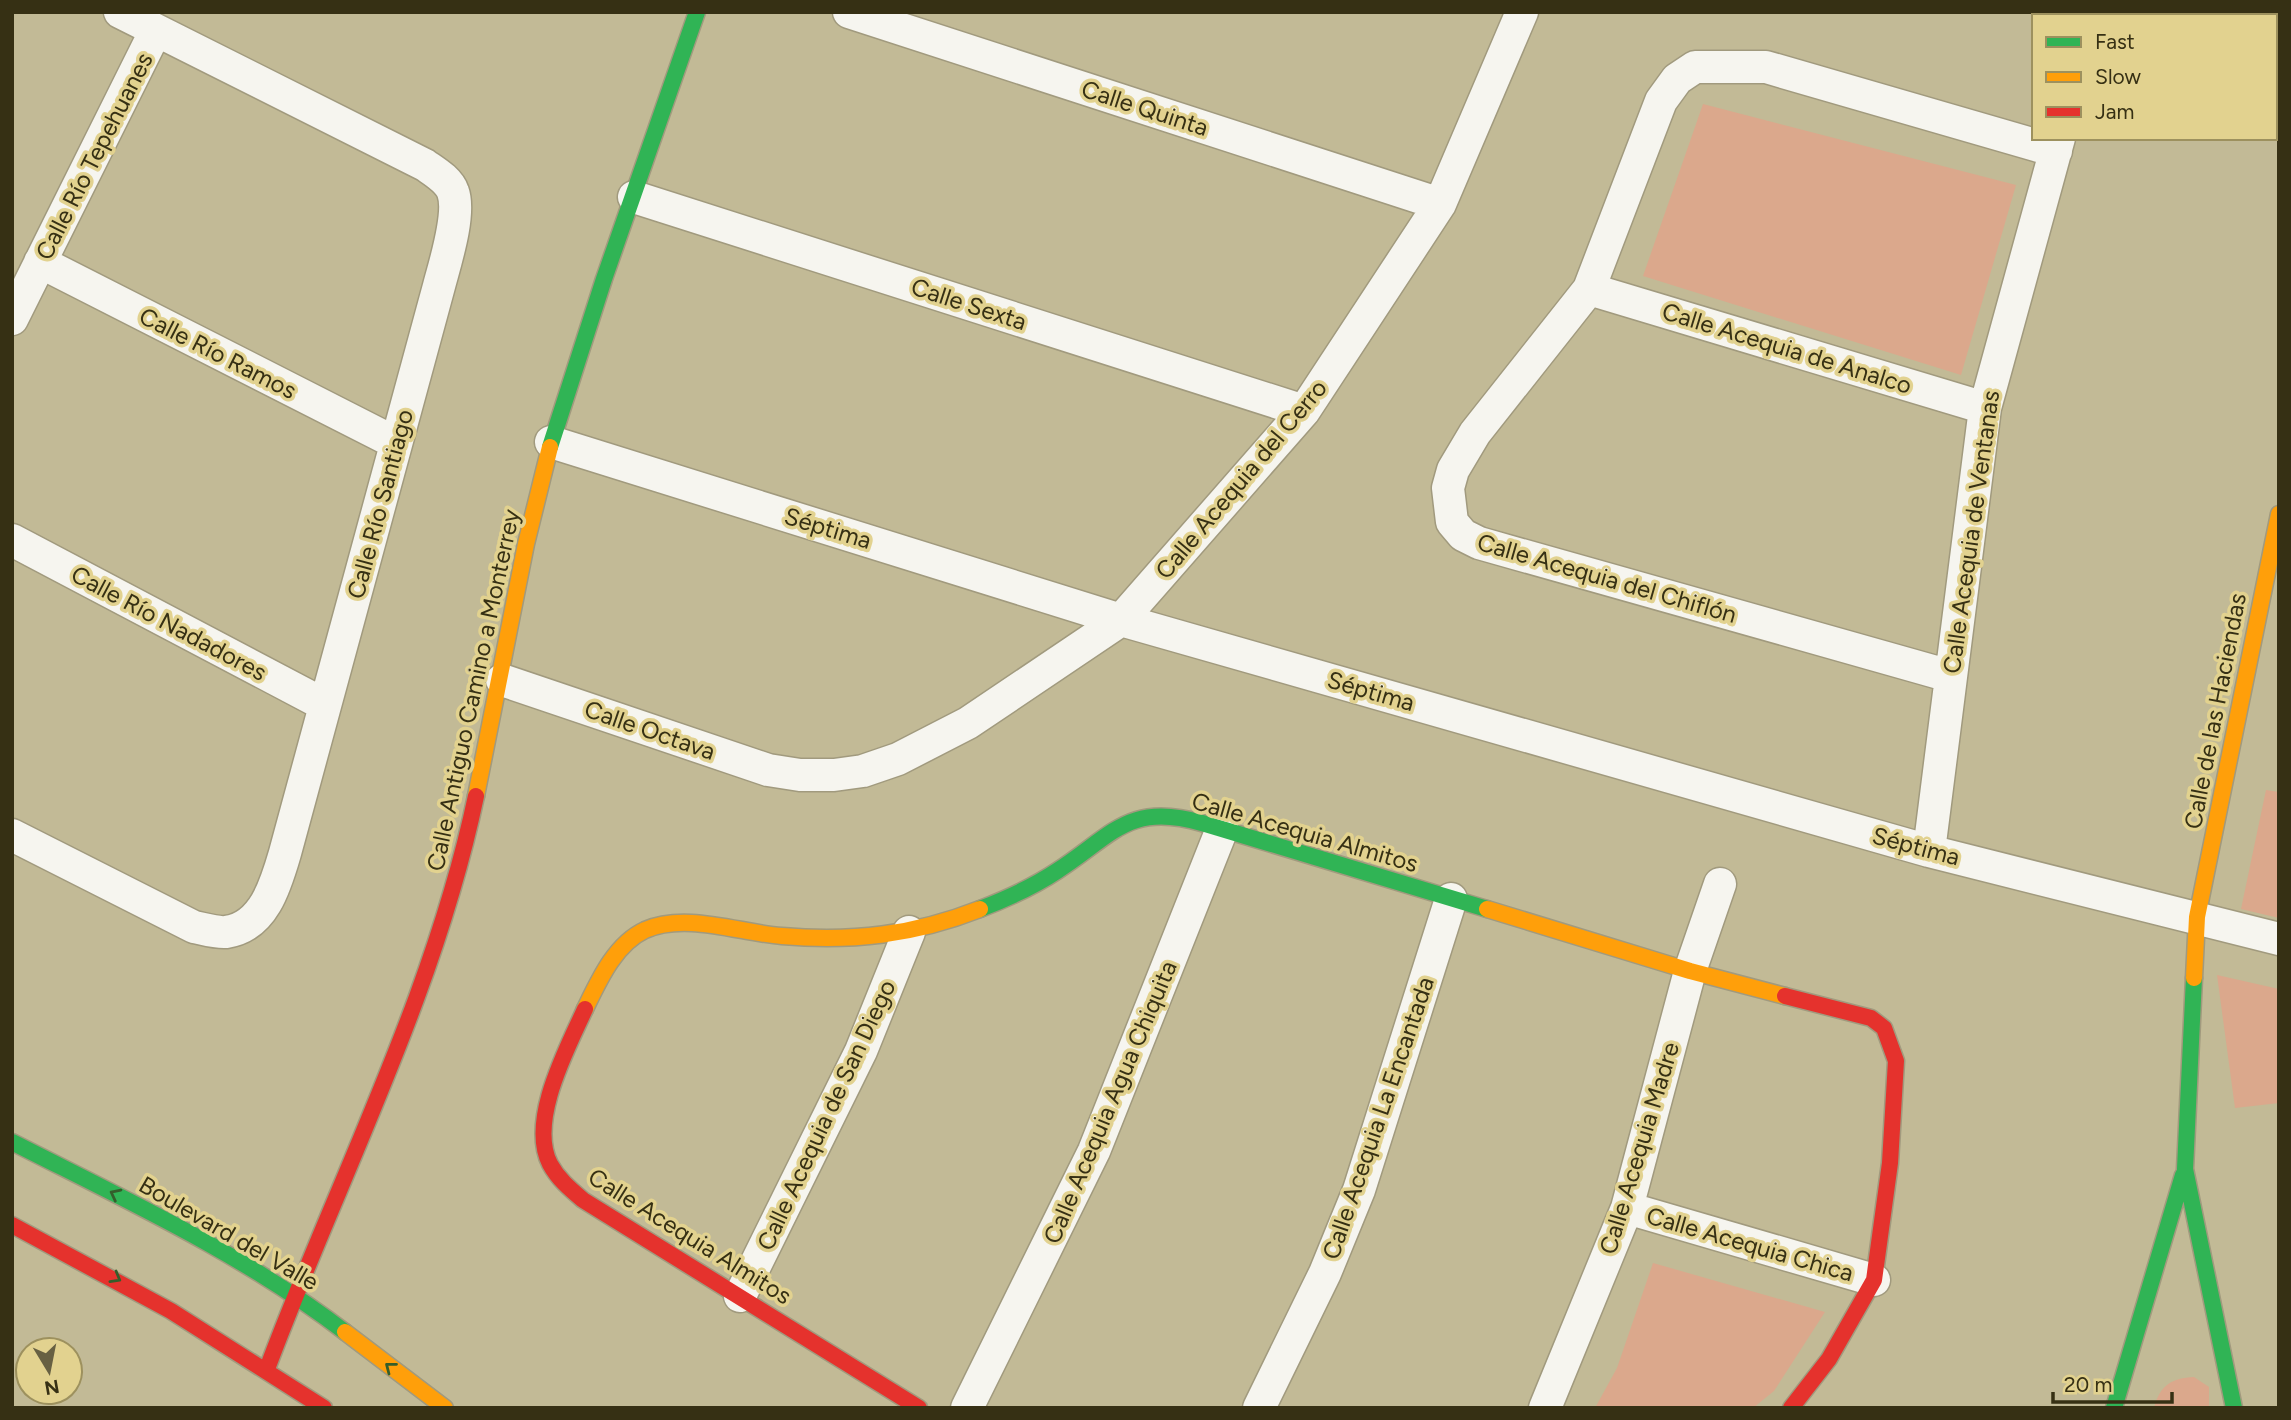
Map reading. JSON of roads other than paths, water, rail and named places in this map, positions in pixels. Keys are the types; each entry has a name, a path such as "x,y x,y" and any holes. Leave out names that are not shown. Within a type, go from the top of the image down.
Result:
{"street":[{"name":"Calle Río Santiago","path":"12,835 194,927 225,932 249,924 276,884 450,245 454,193 445,180 425,164 120,12"},
{"name":"Calle Antiguo Camino a Monterrey","path":"267,1369 294,1293 352,1161 418,992 461,861 551,442 697,12"},
{"name":"Calle Quinta","path":"849,12 1440,204"},
{"name":"Calle Acequia del Cerro","path":"800,775 863,771 898,759 968,723 1121,620 1304,411 1440,204 1522,12"},
{"name":"Calle Río Tepehuanes","path":"12,318 156,30"},
{"name":"Calle Acequia del Chiflón","path":"1950,676 1479,543 1463,535 1452,522 1448,508 1448,488 1456,463 1475,433 1589,289 1661,101 1677,79 1695,67 1766,67 2032,138"},
{"name":"Calle Acequia del Chiflón","path":"2038,140 2057,145"},
{"name":"Calle Acequia de Ventanas","path":"1929,850 1985,408 2057,145"},
{"name":"Calle Sexta","path":"634,197 1304,411"},
{"name":"Calle Río Ramos","path":"40,262 396,443"},
{"name":"Calle Acequia de Analco","path":"1589,289 1985,408"},
{"name":"Séptima","path":"551,442 1121,620 1929,850 2279,939"},
{"name":"Calle de las Haciendas","path":"2185,1169 2197,917 2275,549 2279,514"},
{"name":"Calle Río Nadadores","path":"12,540 325,705"},
{"name":"Calle Octava","path":"502,680 768,770 800,775"},
{"name":"Calle Acequia Almitos","path":"919,1408 583,1200 555,1174 543,1142 542,1118 571,1039 619,949 636,934 662,926 707,925 759,933 806,936 909,932 942,923 1020,891 1052,875 1139,818 1166,816 1222,829 1690,971 1871,1018 1884,1028 1896,1061 1895,1104 1874,1280 1829,1359 1791,1408"},
{"name":"Calle Acequia Agua Chiquita","path":"967,1408 1094,1151 1222,829"},
{"name":"Calle Acequia Madre","path":"1545,1408 1626,1208 1690,971 1720,884"},
{"name":"Calle Acequia La Encantada","path":"1259,1408 1325,1273 1359,1190 1451,899"},
{"name":"Calle Acequia de San Diego","path":"740,1296 861,1051 909,932"},
{"name":"Boulevard del Valle","path":"12,1142 172,1223 294,1293 438,1406"},
{"path":"2114,1408 2185,1169"},
{"path":"2185,1169 2234,1408"},
{"name":"Calle Acequia Chica","path":"1626,1208 1874,1280"},
{"path":"12,1225 109,1274 267,1369 324,1408"}]}
